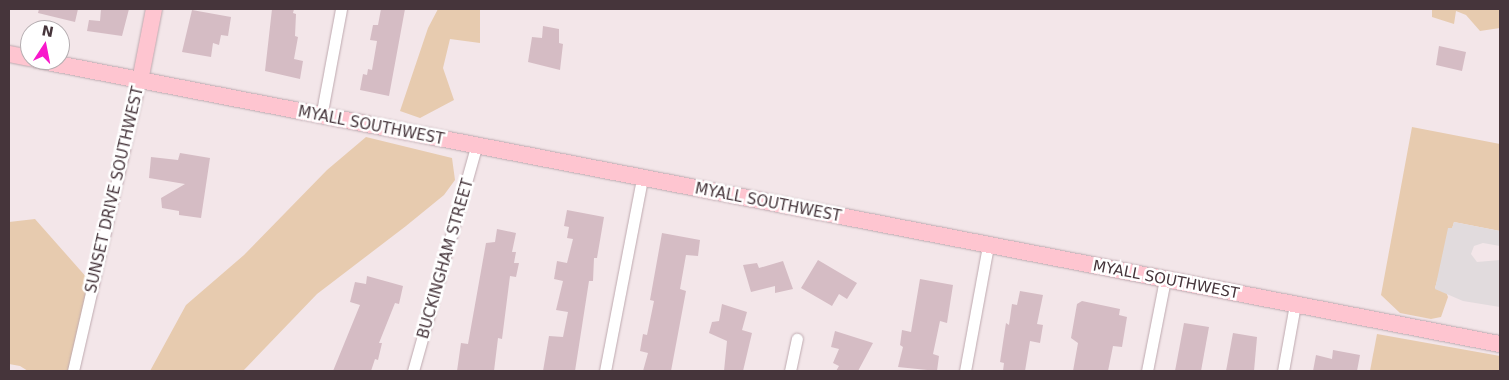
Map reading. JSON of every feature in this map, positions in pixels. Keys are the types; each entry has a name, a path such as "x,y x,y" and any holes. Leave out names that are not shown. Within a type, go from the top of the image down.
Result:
{"street":[{"name":"SUNSET DRIVE SOUTHWEST","path":"73,371 140,82 154,9"},
{"path":"321,117 341,9"},
{"name":"MYALL SOUTHWEST","path":"70,67 1500,344"},
{"name":"BUCKINGHAM STREET","path":"413,371 470,177 476,147"},
{"path":"605,371 642,179"},
{"path":"964,371 988,246"},
{"path":"1147,371 1164,279"},
{"path":"1283,371 1295,304"},
{"path":"790,371 797,339"}],"shaded area":[{"path":"438,9 480,9 480,43 450,39 443,68 454,100 420,118 400,111 428,28"},
{"path":"1432,9 1500,9 1500,28 1480,31 1466,15 1456,11 1454,24 1432,17"},
{"path":"1412,127 1500,144 1500,231 1454,222 1435,288 1446,292 1448,297 1441,317 1431,319 1400,313 1381,295"},
{"path":"366,137 452,158 455,180 444,195 317,294 243,371 150,371 186,305 244,255 327,170"},
{"path":"35,219 88,279 79,371 28,371 20,366 9,364 9,222"},
{"path":"1454,222 1500,231 1500,246 1483,243 1474,246 1471,254 1477,262 1500,260 1500,307 1463,301 1435,289 1448,228 1452,228"},
{"path":"1377,334 1500,356 1500,371 1370,371"}],"building":[{"path":"39,9 78,9 75,22 38,13"},
{"path":"101,9 129,9 122,36 87,31 89,20 100,21"},
{"path":"272,9 294,9 293,13 296,14 295,36 298,37 294,59 303,61 300,79 265,71"},
{"path":"381,9 405,9 389,96 360,90 363,74 367,75 368,69 372,70 377,41 370,40 373,25 378,25"},
{"path":"192,10 231,17 228,36 221,35 219,45 213,43 211,57 182,52"},
{"path":"543,26 559,29 559,43 563,44 560,70 528,62 532,37 542,38"},
{"path":"1439,46 1466,52 1462,71 1436,65"},
{"path":"180,153 210,158 201,218 179,215 179,211 162,208 161,198 185,184 149,178 151,157 178,160"},
{"path":"567,210 604,217 597,258 594,258 593,281 589,281 575,371 543,371 549,336 563,337 568,312 556,310 563,281 554,279 557,261 567,263 573,239 567,238 569,227 564,226"},
{"path":"497,229 516,233 512,252 516,252 514,263 519,263 516,277 510,276 502,339 498,338 494,371 457,371 461,343 468,344 486,243 495,242"},
{"path":"662,233 700,240 698,256 686,255 680,289 686,291 671,371 643,371 648,353 640,351 643,334 647,335 654,301 650,300"},
{"path":"818,260 857,283 847,299 839,294 832,306 801,288"},
{"path":"783,261 793,289 775,293 775,286 751,292 743,265 757,263 759,268"},
{"path":"367,276 403,286 399,304 395,303 379,343 382,343 378,360 375,359 371,371 333,371 360,305 350,302 355,282 366,284"},
{"path":"920,279 953,285 947,323 940,321 933,354 939,356 937,371 898,367 903,347 900,345 902,330 911,332"},
{"path":"1020,291 1043,295 1037,324 1043,325 1040,343 1030,341 1025,371 1003,371 1004,363 1000,362 1006,323 1009,325 1012,304 1017,305"},
{"path":"1082,301 1120,309 1119,315 1127,317 1122,347 1113,346 1108,371 1073,371 1078,343 1071,338 1077,304"},
{"path":"722,304 747,312 742,330 752,333 743,371 724,371 727,341 709,333 712,322 719,321"},
{"path":"1184,323 1209,327 1201,371 1175,371"},
{"path":"835,331 873,343 858,371 836,371 839,366 833,363 839,349 831,347"},
{"path":"1233,333 1257,337 1254,371 1226,371"},
{"path":"1333,350 1360,355 1357,371 1313,371 1316,355 1332,359"}]}
